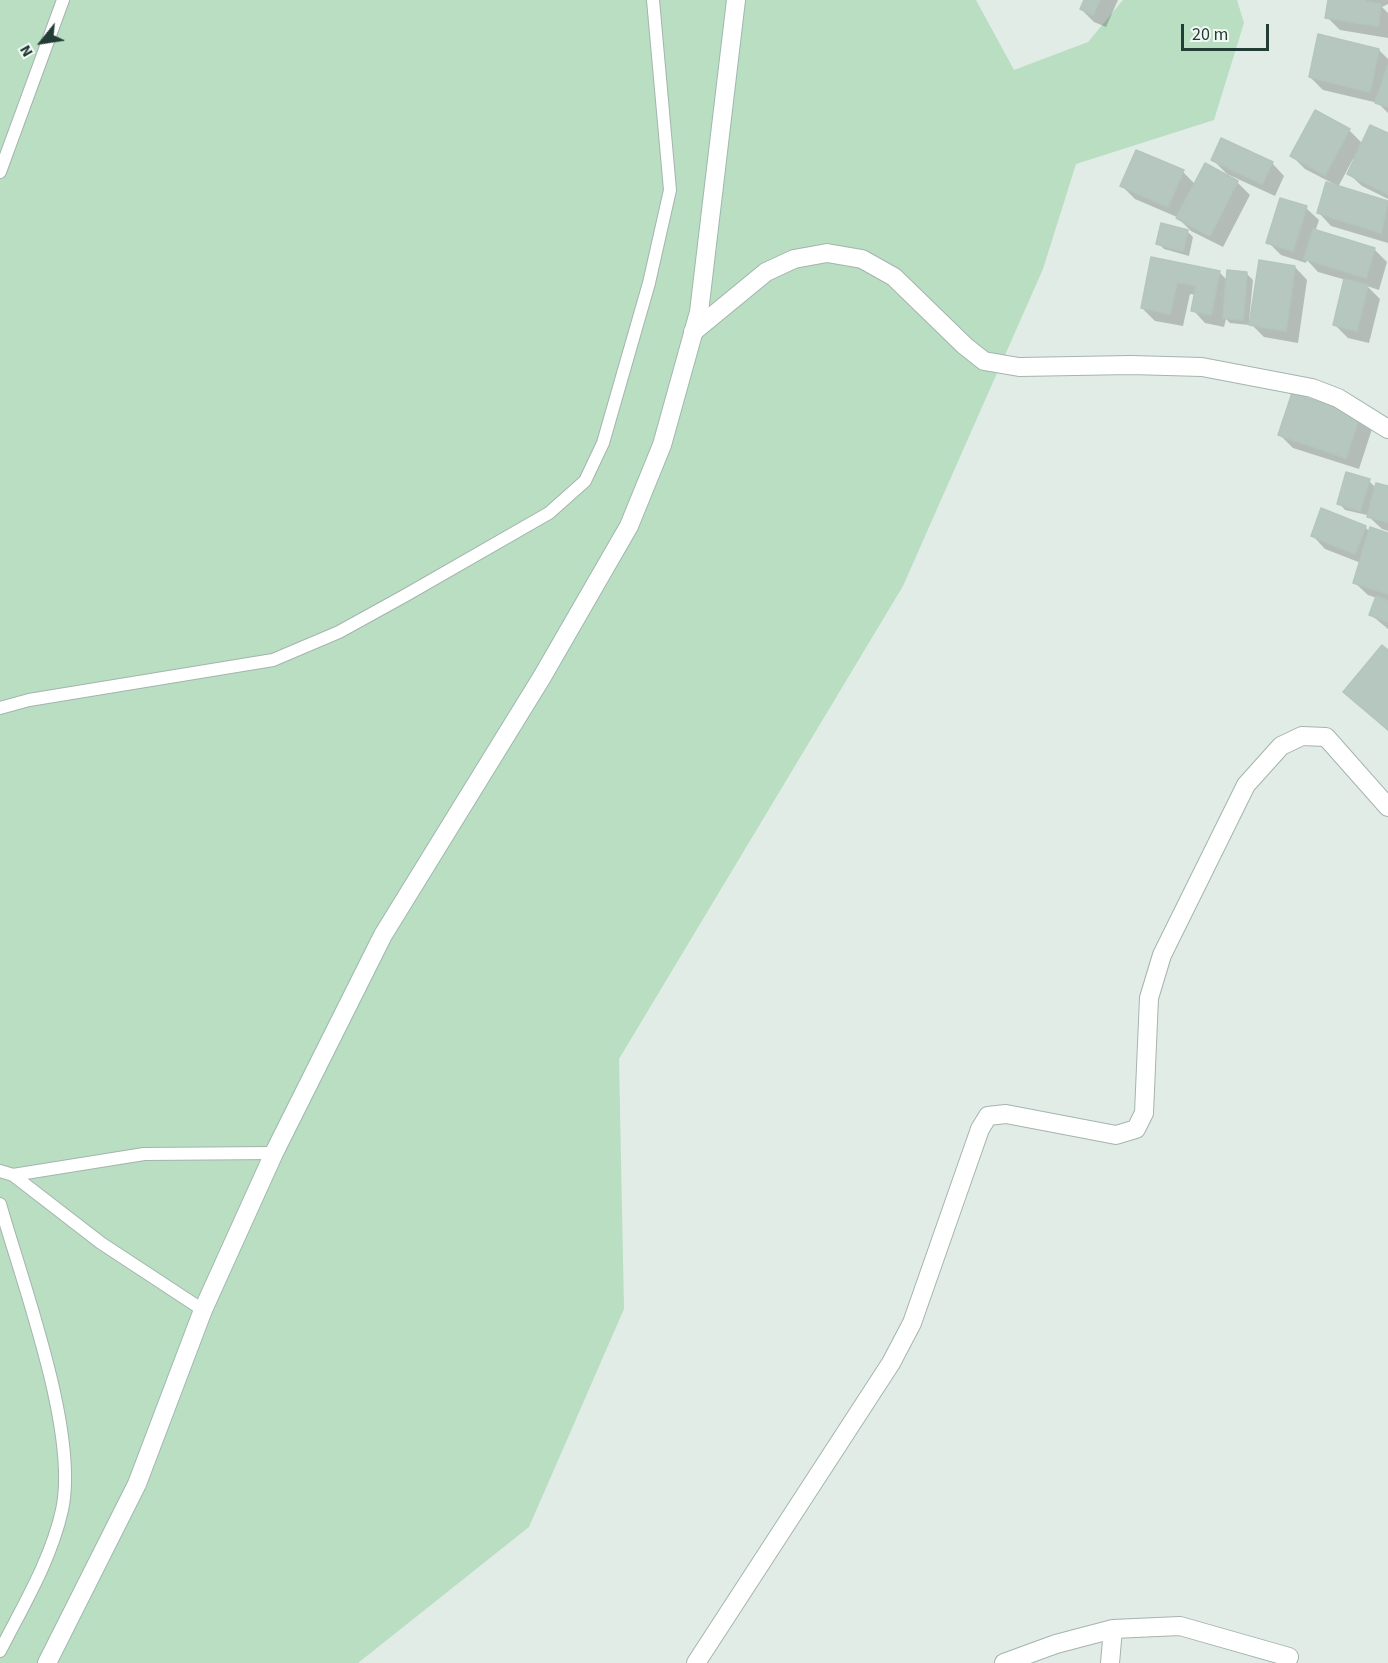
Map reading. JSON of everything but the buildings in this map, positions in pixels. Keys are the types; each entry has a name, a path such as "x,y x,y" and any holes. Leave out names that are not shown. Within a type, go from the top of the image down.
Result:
{"street":[{"path":"47,1663 137,1484 203,1311 274,1153 383,935 542,677 629,526 662,445 699,312 736,0"},
{"path":"693,332 766,272 794,259 827,253 862,259 894,276 965,346 984,361 1019,367 1131,365 1202,367 1312,388 1338,398 1388,429"},
{"path":"696,1663 891,1363 912,1323 980,1129 988,1116 1006,1114 1116,1135 1136,1129 1144,1113 1149,998 1162,955 1246,785 1281,746 1302,736 1326,737 1388,807"},
{"path":"1004,1663 1056,1644 1113,1629 1180,1626 1289,1657"},
{"path":"1110,1663 1113,1629"}],"lane":[{"path":"0,172 63,0"},
{"path":"0,708 29,700 273,660 339,632 549,513 585,481 603,443 649,283 670,190 653,0"},
{"path":"13,1175 144,1154 274,1153"},
{"path":"0,1171 13,1175 101,1243 203,1311"},
{"path":"0,1203 52,1386 65,1461 62,1509 41,1570 0,1652"}],"green space":[{"path":"0,0 976,0 1014,70 1088,42 1123,0 1237,0 1244,23 1214,120 1076,164 1043,269 903,586 619,1059 624,1309 529,1527 358,1663 0,1663"}]}
